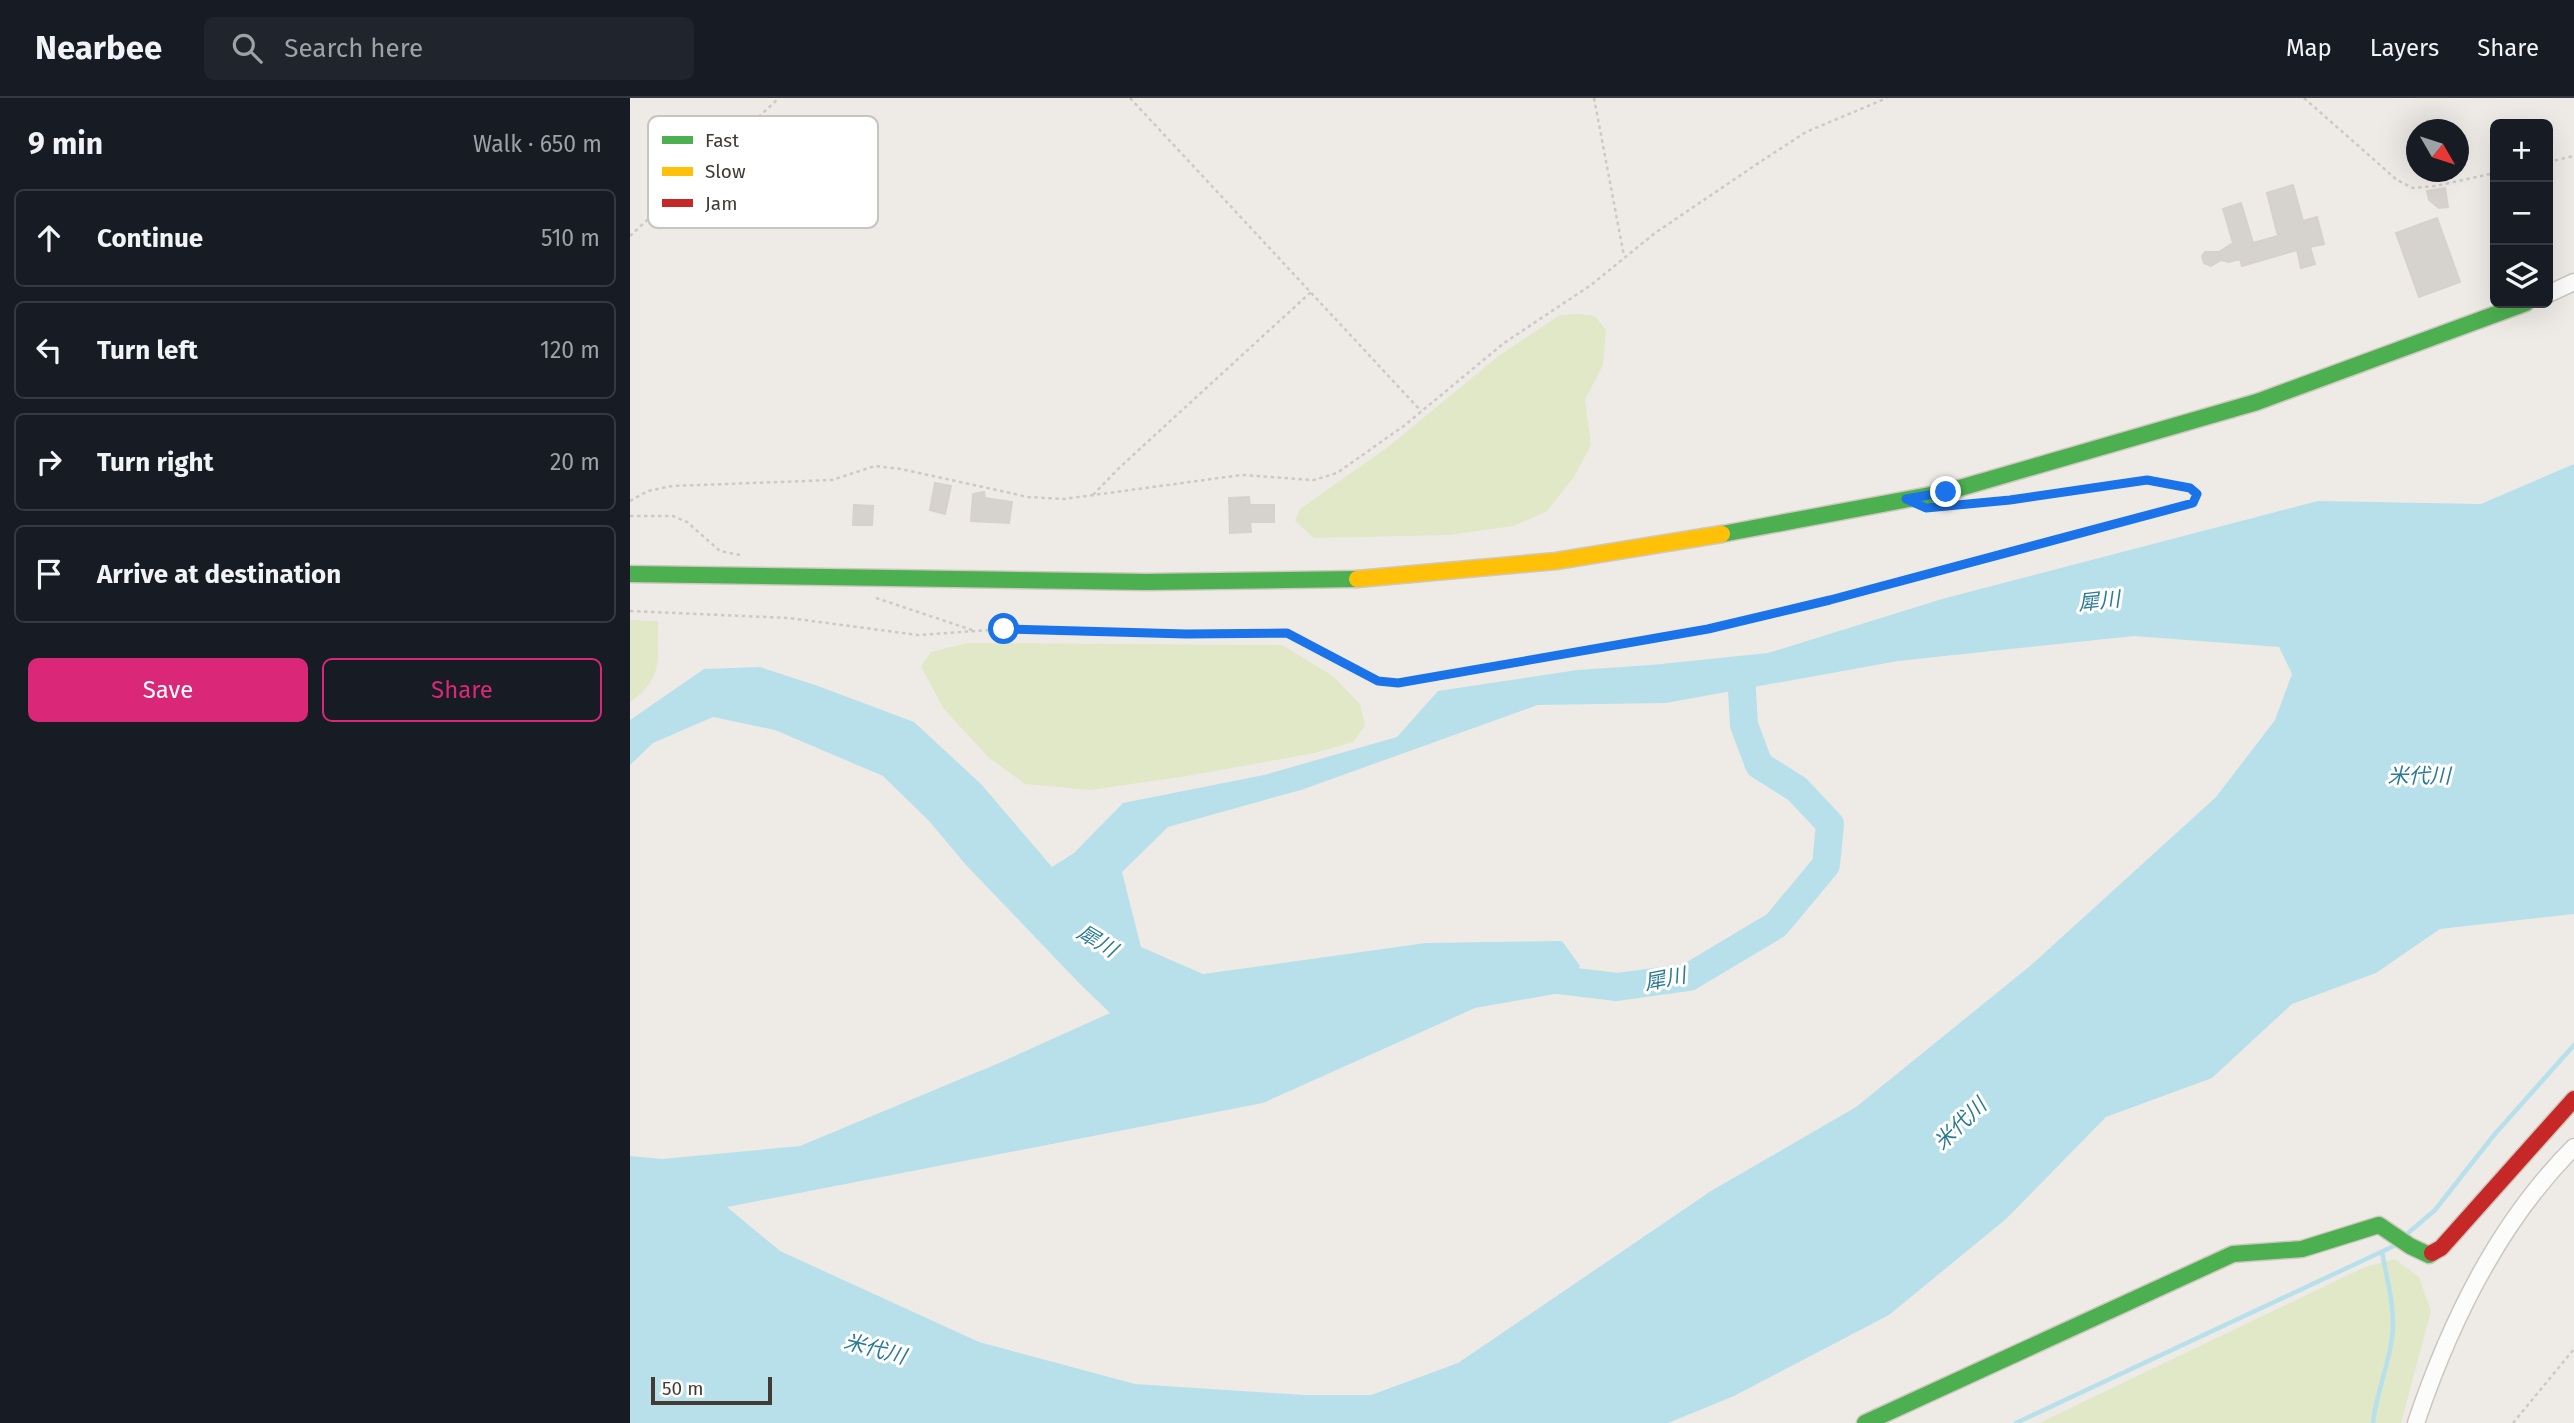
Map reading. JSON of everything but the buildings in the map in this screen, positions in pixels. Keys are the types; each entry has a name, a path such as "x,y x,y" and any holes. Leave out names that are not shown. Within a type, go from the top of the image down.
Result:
{"street":[{"path":"2553,291 2574,282"},
{"path":"630,574 1146,582 1356,579 1556,561 1741,531 1946,492 2257,402 2512,308"},
{"path":"1865,1423 2233,1254 2302,1249 2379,1225 2395,1234 2416,1252 2429,1255 2441,1248 2574,1099"},
{"path":"2416,1423 2451,1331 2483,1269 2516,1217 2574,1147"}],"path":[{"path":"760,116 779,98"},
{"path":"1130,98 1422,412"},
{"path":"1594,98 1625,258"},
{"path":"630,501 648,491 672,486 832,480 875,466 901,469 1028,497 1064,499 1241,475 1314,480 1337,473 1422,412 1504,343 1591,285 1655,233 1806,132 1887,98"},
{"path":"2304,98 2397,180 2413,188 2490,174"},
{"path":"2553,161 2574,156"},
{"path":"630,236 648,219"},
{"path":"1093,495 1311,292"},
{"path":"630,611 789,618 918,635 1004,629 1186,634 1287,633 1378,681 1398,683 1722,626 2193,503 2197,494 2190,488 2147,480 1982,502"},
{"path":"2513,1423 2574,1349"}],"green space":[{"path":"1560,315 1595,316 1606,330 1603,365 1585,400 1591,445 1574,477 1546,512 1513,526 1449,535 1314,538 1295,521 1300,509 1388,447 1497,357"},
{"path":"630,620 658,621 658,657 657,667 649,685 630,702"},
{"path":"967,643 1282,645 1333,676 1360,704 1365,726 1353,742 1315,753 1187,776 1090,790 1025,784 988,757 943,708 921,666 931,652"},
{"path":"2395,1259 2419,1277 2431,1311 2401,1423 2039,1423 2365,1267"}],"water":[{"name":"米代川","path":"2574,464 2574,914 2440,929 2376,973 2292,1004 2212,1078 2106,1117 2006,1219 1889,1315 1734,1396 1668,1423 630,1423 630,1156 662,1159 800,1146 999,1063 1110,1013 966,865 930,822 883,776 775,730 713,717 653,743 630,765 630,720 704,669 760,667 914,722 981,784 1052,867 1074,853 1123,803 1264,775 1397,737 1438,691 1577,670 1768,653 1942,599 2318,501 2481,504","holes":["2134,636 2279,647 2292,674 2275,720 2216,797 2030,966 1856,1107 1711,1191 1458,1363 1371,1395 1304,1395 1135,1384 979,1342 780,1251 727,1207 1263,1103 1475,1008 1566,992 1580,966 1562,941 1426,943 1203,974 1141,947 1122,872 1168,827 1301,790 1538,705 1666,703 1898,661"]}],"waterway":[{"name":"犀川","path":"1534,977 1617,987 1689,977 1776,925 1826,865 1830,824 1797,789 1759,765 1744,725 1741,674 1761,669"},
{"path":"2407,1234 2435,1210 2494,1135 2574,1045"},
{"path":"2016,1423 2396,1245"},
{"path":"2373,1423 2393,1327 2382,1252"}],"traffic: fast":[{"path":"1722,534 1946,492 2257,402 2512,308"},
{"path":"630,574 1146,582 1357,579"},
{"path":"1865,1423 2233,1254 2302,1249 2379,1225 2410,1246 2429,1255 2432,1253"}],"traffic: slow":[{"path":"1357,579 1556,561 1722,534"}],"traffic: jam":[{"path":"2432,1253 2441,1248 2574,1099"}],"route":[{"path":"1004,629 1186,634 1287,633 1378,681 1398,683 1708,629 1830,600 2193,503 2197,494 2190,488 2147,480 2010,500 1926,508 1906,499 1946,492"}]}
